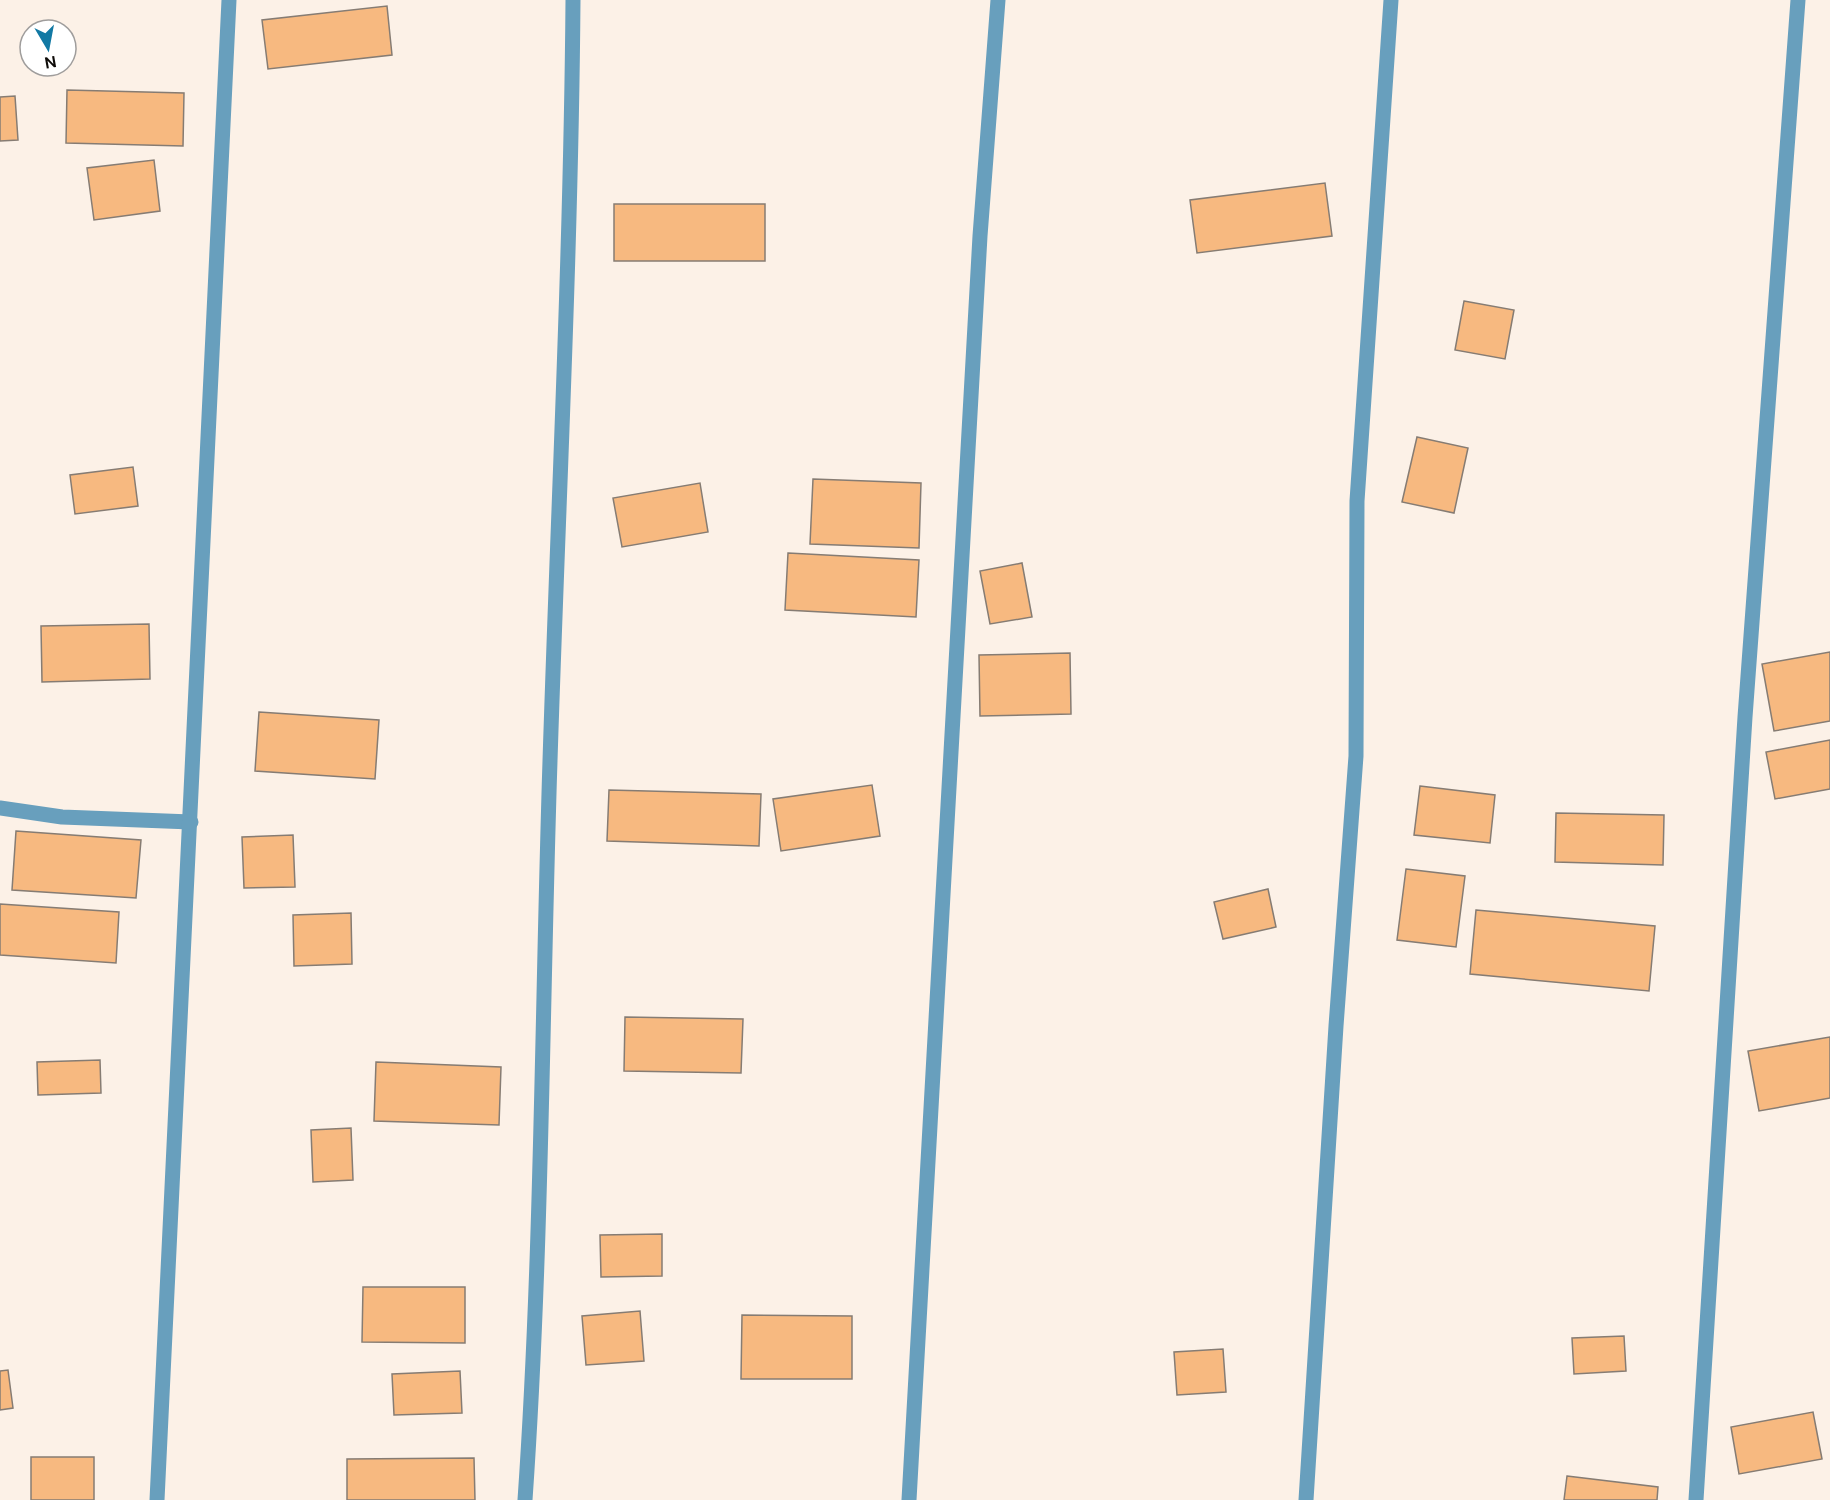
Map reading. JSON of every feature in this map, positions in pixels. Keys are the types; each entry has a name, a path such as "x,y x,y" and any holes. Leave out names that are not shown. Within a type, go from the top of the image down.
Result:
{"street":[{"path":"157,1500 229,0"},
{"path":"525,1500 532,1380 551,734 572,139 573,0"},
{"path":"909,1500 980,248 998,0"},
{"path":"1306,1500 1336,1026 1356,756 1357,501 1391,0"},
{"path":"1696,1500 1745,717 1798,0"},
{"path":"0,808 62,817 191,822"}],"building":[{"path":"387,6 392,55 268,69 262,20"},
{"path":"67,90 184,93 183,146 66,143"},
{"path":"15,96 18,140 0,141 0,97"},
{"path":"154,160 160,211 94,220 87,168"},
{"path":"1325,183 1332,236 1197,253 1190,200"},
{"path":"614,204 765,204 765,261 614,261"},
{"path":"1464,301 1514,310 1505,359 1455,350"},
{"path":"1417,437 1468,448 1454,513 1402,502"},
{"path":"133,467 138,506 75,514 70,475"},
{"path":"813,479 921,483 919,548 810,544"},
{"path":"700,483 708,532 622,547 613,498"},
{"path":"788,553 919,560 916,617 785,610"},
{"path":"1022,563 1032,617 990,624 980,571"},
{"path":"149,624 150,679 42,682 41,626"},
{"path":"1830,652 1830,721 1774,731 1762,664"},
{"path":"1070,653 1071,714 980,716 979,655"},
{"path":"259,712 379,720 375,779 255,771"},
{"path":"1830,740 1830,789 1775,799 1766,752"},
{"path":"872,785 880,836 781,851 773,799"},
{"path":"1420,786 1495,795 1490,843 1414,835"},
{"path":"609,790 761,794 759,846 607,841"},
{"path":"1556,813 1664,815 1663,865 1555,862"},
{"path":"16,831 141,840 136,898 12,890"},
{"path":"293,835 295,887 244,888 242,837"},
{"path":"1406,869 1465,876 1456,947 1397,940"},
{"path":"1268,889 1276,927 1223,939 1214,902"},
{"path":"0,904 119,912 116,963 0,955"},
{"path":"1476,910 1655,926 1649,991 1470,974"},
{"path":"351,913 352,964 294,966 293,915"},
{"path":"625,1017 743,1019 741,1073 624,1071"},
{"path":"1830,1037 1830,1098 1759,1111 1748,1051"},
{"path":"100,1060 101,1093 38,1095 37,1062"},
{"path":"376,1062 501,1067 499,1125 374,1121"},
{"path":"351,1128 353,1180 313,1182 311,1130"},
{"path":"662,1234 662,1276 601,1277 600,1235"},
{"path":"363,1287 465,1287 465,1343 362,1342"},
{"path":"640,1311 644,1361 586,1365 582,1316"},
{"path":"742,1315 852,1316 852,1379 741,1379"},
{"path":"1624,1336 1626,1371 1574,1374 1572,1338"},
{"path":"1223,1349 1226,1392 1177,1395 1174,1352"},
{"path":"8,1370 13,1408 0,1410 0,1371"},
{"path":"460,1371 462,1413 394,1415 392,1374"},
{"path":"1813,1412 1822,1459 1739,1474 1731,1427"},
{"path":"31,1457 94,1457 94,1500 31,1500"},
{"path":"474,1458 475,1500 347,1500 347,1459"},
{"path":"1567,1476 1658,1487 1657,1500 1564,1500"}]}
